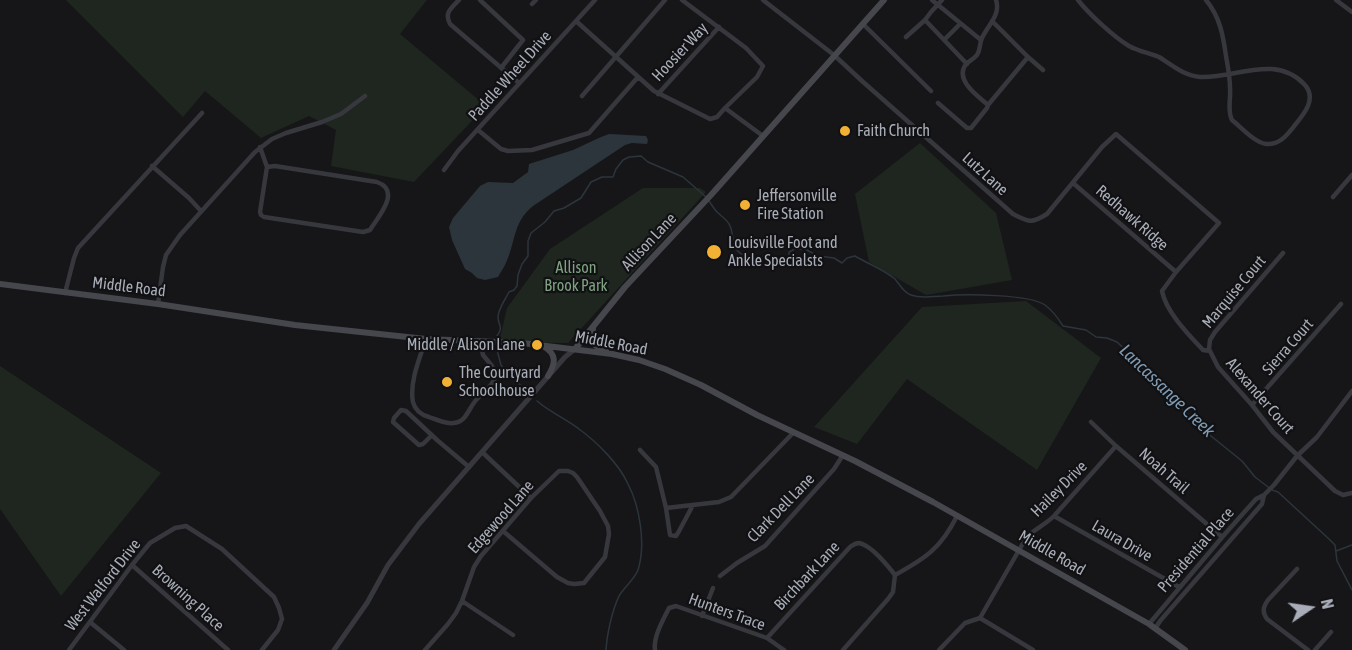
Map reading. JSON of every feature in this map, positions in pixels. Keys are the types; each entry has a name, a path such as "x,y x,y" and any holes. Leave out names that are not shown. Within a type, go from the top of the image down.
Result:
{"main road":[{"name":"Allison Lane","path":"575,349 625,287 705,202 884,0"},
{"name":"Middle Road","path":"0,284 158,304 295,325 426,339 539,345 612,354 639,360 701,386 933,502 1149,624 1185,650"},
{"path":"595,325 592,340 595,345 612,354"},
{"path":"539,345 546,347 555,361 548,376"}],"street":[{"path":"459,0 447,13 450,24 519,83"},
{"path":"480,0 523,40 501,68"},
{"name":"Paddle Wheel Drive","path":"444,170 595,0"},
{"path":"582,96 665,0"},
{"path":"576,21 658,93 710,119 717,117 757,77 764,66 746,48 682,0"},
{"path":"763,0 834,55"},
{"path":"932,0 981,40"},
{"path":"906,37 942,0"},
{"path":"988,105 965,84 963,76 964,68 980,51 981,40 997,13 996,0"},
{"path":"1078,0 1085,9 1130,46 1195,76 1202,77 1229,74 1258,69 1276,70 1295,77 1308,89 1310,104 1286,136 1278,142 1268,144 1259,141 1232,120 1229,113 1231,93 1229,74 1222,32 1219,21 1206,0"},
{"path":"1336,0 1352,12"},
{"path":"925,20 967,64"},
{"path":"992,21 1043,70"},
{"path":"863,24 931,91"},
{"path":"944,40 960,24"},
{"name":"Hoosier Way","path":"658,93 719,27"},
{"name":"Lutz Lane","path":"834,55 1013,214 1028,222 1038,220 1047,214 1102,147 1116,134 1219,223 1176,272"},
{"path":"938,103 967,128 971,128 1028,57"},
{"path":"478,130 501,149 508,151 532,150 589,133 638,77"},
{"path":"158,304 166,255 180,234 260,147 286,133 341,114 365,96"},
{"path":"725,108 764,136"},
{"path":"65,292 78,249 202,113"},
{"path":"260,147 267,167 260,212 264,217 363,232 370,230 388,201 388,192 383,184 377,182 274,166 267,167"},
{"path":"152,166 201,211"},
{"path":"1333,197 1352,175"},
{"name":"Redhawk Ridge","path":"1073,183 1176,272"},
{"name":"Marquise Court","path":"1209,350 1210,340 1215,332 1283,253"},
{"name":"Alexander Court","path":"1176,272 1162,291 1164,299 1188,334 1203,350 1209,350 1218,367 1252,405 1261,419 1297,456 1335,491 1343,495 1352,493"},
{"name":"Sierra Court","path":"1252,405 1341,304"},
{"path":"426,339 415,375 414,403 417,410 424,416 452,423 464,419 479,396 491,388 495,378 492,366 483,355 480,341"},
{"name":"Allison Lane","path":"334,650 367,603 398,551 419,524 548,376 575,349"},
{"name":"Presidential Place","path":"1149,624 1222,537 1256,499 1274,485 1297,456 1317,436 1352,391"},
{"path":"432,435 419,445 393,422 394,418 401,410 405,410 469,467"},
{"name":"Noah Trail","path":"1091,422 1222,537"},
{"path":"666,508 719,502 731,497 794,432"},
{"name":"Hailey Drive","path":"980,618 1026,538 1054,516 1116,446"},
{"path":"640,450 656,467 666,508 669,534 676,536 693,505"},
{"path":"482,452 531,498"},
{"name":"Clark Dell Lane","path":"720,576 765,546 834,469 843,455"},
{"name":"Edgewood Lane","path":"425,650 456,613 474,567 481,556 502,531 531,498 555,473 562,470 573,473 608,526 609,534 605,557 584,583 574,584 557,577 502,531"},
{"name":"Presidential Place","path":"1155,629 1262,504 1266,493"},
{"path":"843,650 888,599 892,592 895,575 916,564 936,548 948,533 957,516"},
{"name":"Laura Drive","path":"1054,516 1179,588"},
{"name":"West Walford Drive","path":"69,650 150,543 175,528 186,526 222,549 274,597 282,619 278,630 262,650"},
{"name":"Birchbark Lane","path":"767,638 850,546 856,543 860,543 880,556 895,575"},
{"name":"Browning Place","path":"132,565 228,650"},
{"path":"1297,569 1268,600 1263,611 1267,619 1308,650"},
{"path":"702,616 713,588"},
{"path":"462,601 513,635"},
{"name":"Hunters Trace","path":"655,650 654,643 669,608 676,606 767,638 784,650"},
{"path":"939,650 965,623 980,618 1033,650"},
{"path":"90,622 124,650"},
{"path":"1315,650 1331,632"}],"green space":[{"path":"66,0 427,0 400,34 486,106 414,182 331,166 336,130 309,116 261,138 205,91 183,117"},
{"path":"920,143 996,213 1012,280 926,295 869,262 855,194"},
{"name":"Allison Brook Park","path":"643,188 700,188 706,192 568,343 499,342 507,308 550,249"},
{"path":"1026,301 1101,358 1037,470 907,379 857,444 814,427 922,307"},
{"path":"0,366 161,473 61,596 0,509"}],"shaded area":[{"path":"609,134 646,136 648,140 647,144 625,145 533,206 521,219 505,265 498,277 485,280 477,278 465,269 452,240 449,227 453,218 480,186 488,182 513,183 528,172 529,164 573,150"}],"waterway":[{"name":"Lancassange Creek","path":"497,336 500,328 499,311 509,292 517,286 522,264 528,256 528,241 531,233 554,211 581,198 591,182 602,177 613,177 623,160 641,156 648,162 683,177 706,197"},
{"name":"Lancassange Creek","path":"709,201 729,224 737,251 747,256 776,257 780,264 785,265 789,263 789,252 795,249 805,249 818,256 834,258 842,263 847,258 855,256 890,275 904,291 911,295 923,297 980,295 1037,301 1055,314 1063,326 1086,330 1096,337 1117,342 1161,390 1242,461 1255,477 1278,492 1335,545 1337,561 1352,590"},
{"name":"Lancassange Creek","path":"497,350 501,365 506,372 527,391"},
{"name":"Lancassange Creek","path":"537,401 579,429 607,454 624,476 636,504 642,538 638,570 616,602 606,650"},
{"path":"1336,551 1352,545"}],"place":[{"name":"Faith Church","path":"845,131"},
{"name":"Jeffersonville Fire Station","path":"745,205"},
{"name":"Louisville Foot and Ankle Specialsts","path":"714,252"},
{"name":"Middle / Alison Lane","path":"537,345"},
{"name":"The Courtyard Schoolhouse","path":"447,382"}]}
